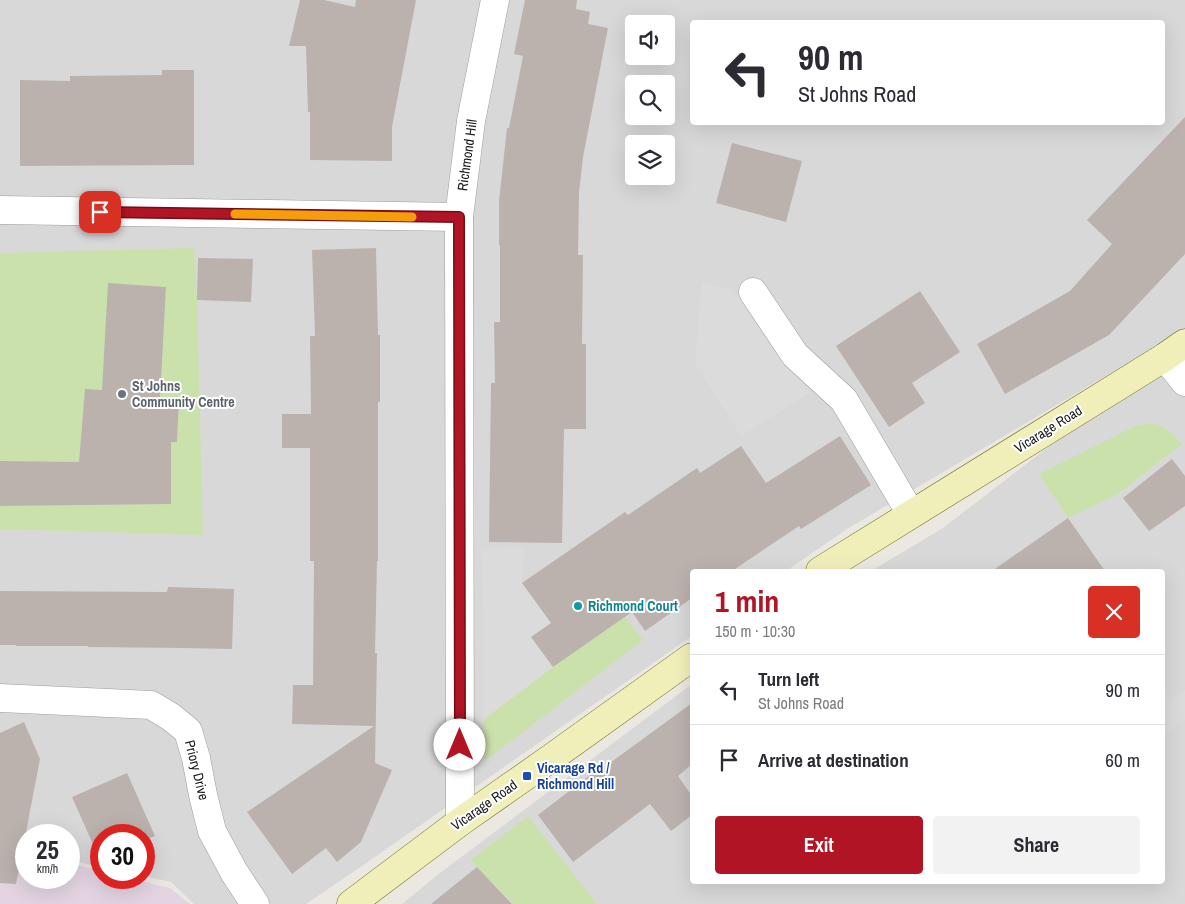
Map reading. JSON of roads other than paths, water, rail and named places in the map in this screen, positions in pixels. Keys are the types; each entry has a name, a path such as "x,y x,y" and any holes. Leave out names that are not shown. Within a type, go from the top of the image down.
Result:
{"main road":[{"name":"Vicarage Road","path":"823,569 1175,350"},
{"name":"Vicarage Road","path":"351,904 460,822 690,659"}],"street":[{"name":"Richmond Hill","path":"460,822 459,217 471,121 495,0"},
{"path":"0,210 459,217"},
{"path":"753,292 795,355 844,400 911,514"},
{"path":"1175,350 1185,382"},
{"name":"Priory Drive","path":"0,698 151,705 171,717 188,731 212,831 234,872 255,904"}],"place":[{"name":"St Johns Community Centre","path":"122,394"},
{"name":"Richmond Court","path":"578,606"},
{"name":"Vicarage Rd / Richmond Hill","path":"527,776"}]}
